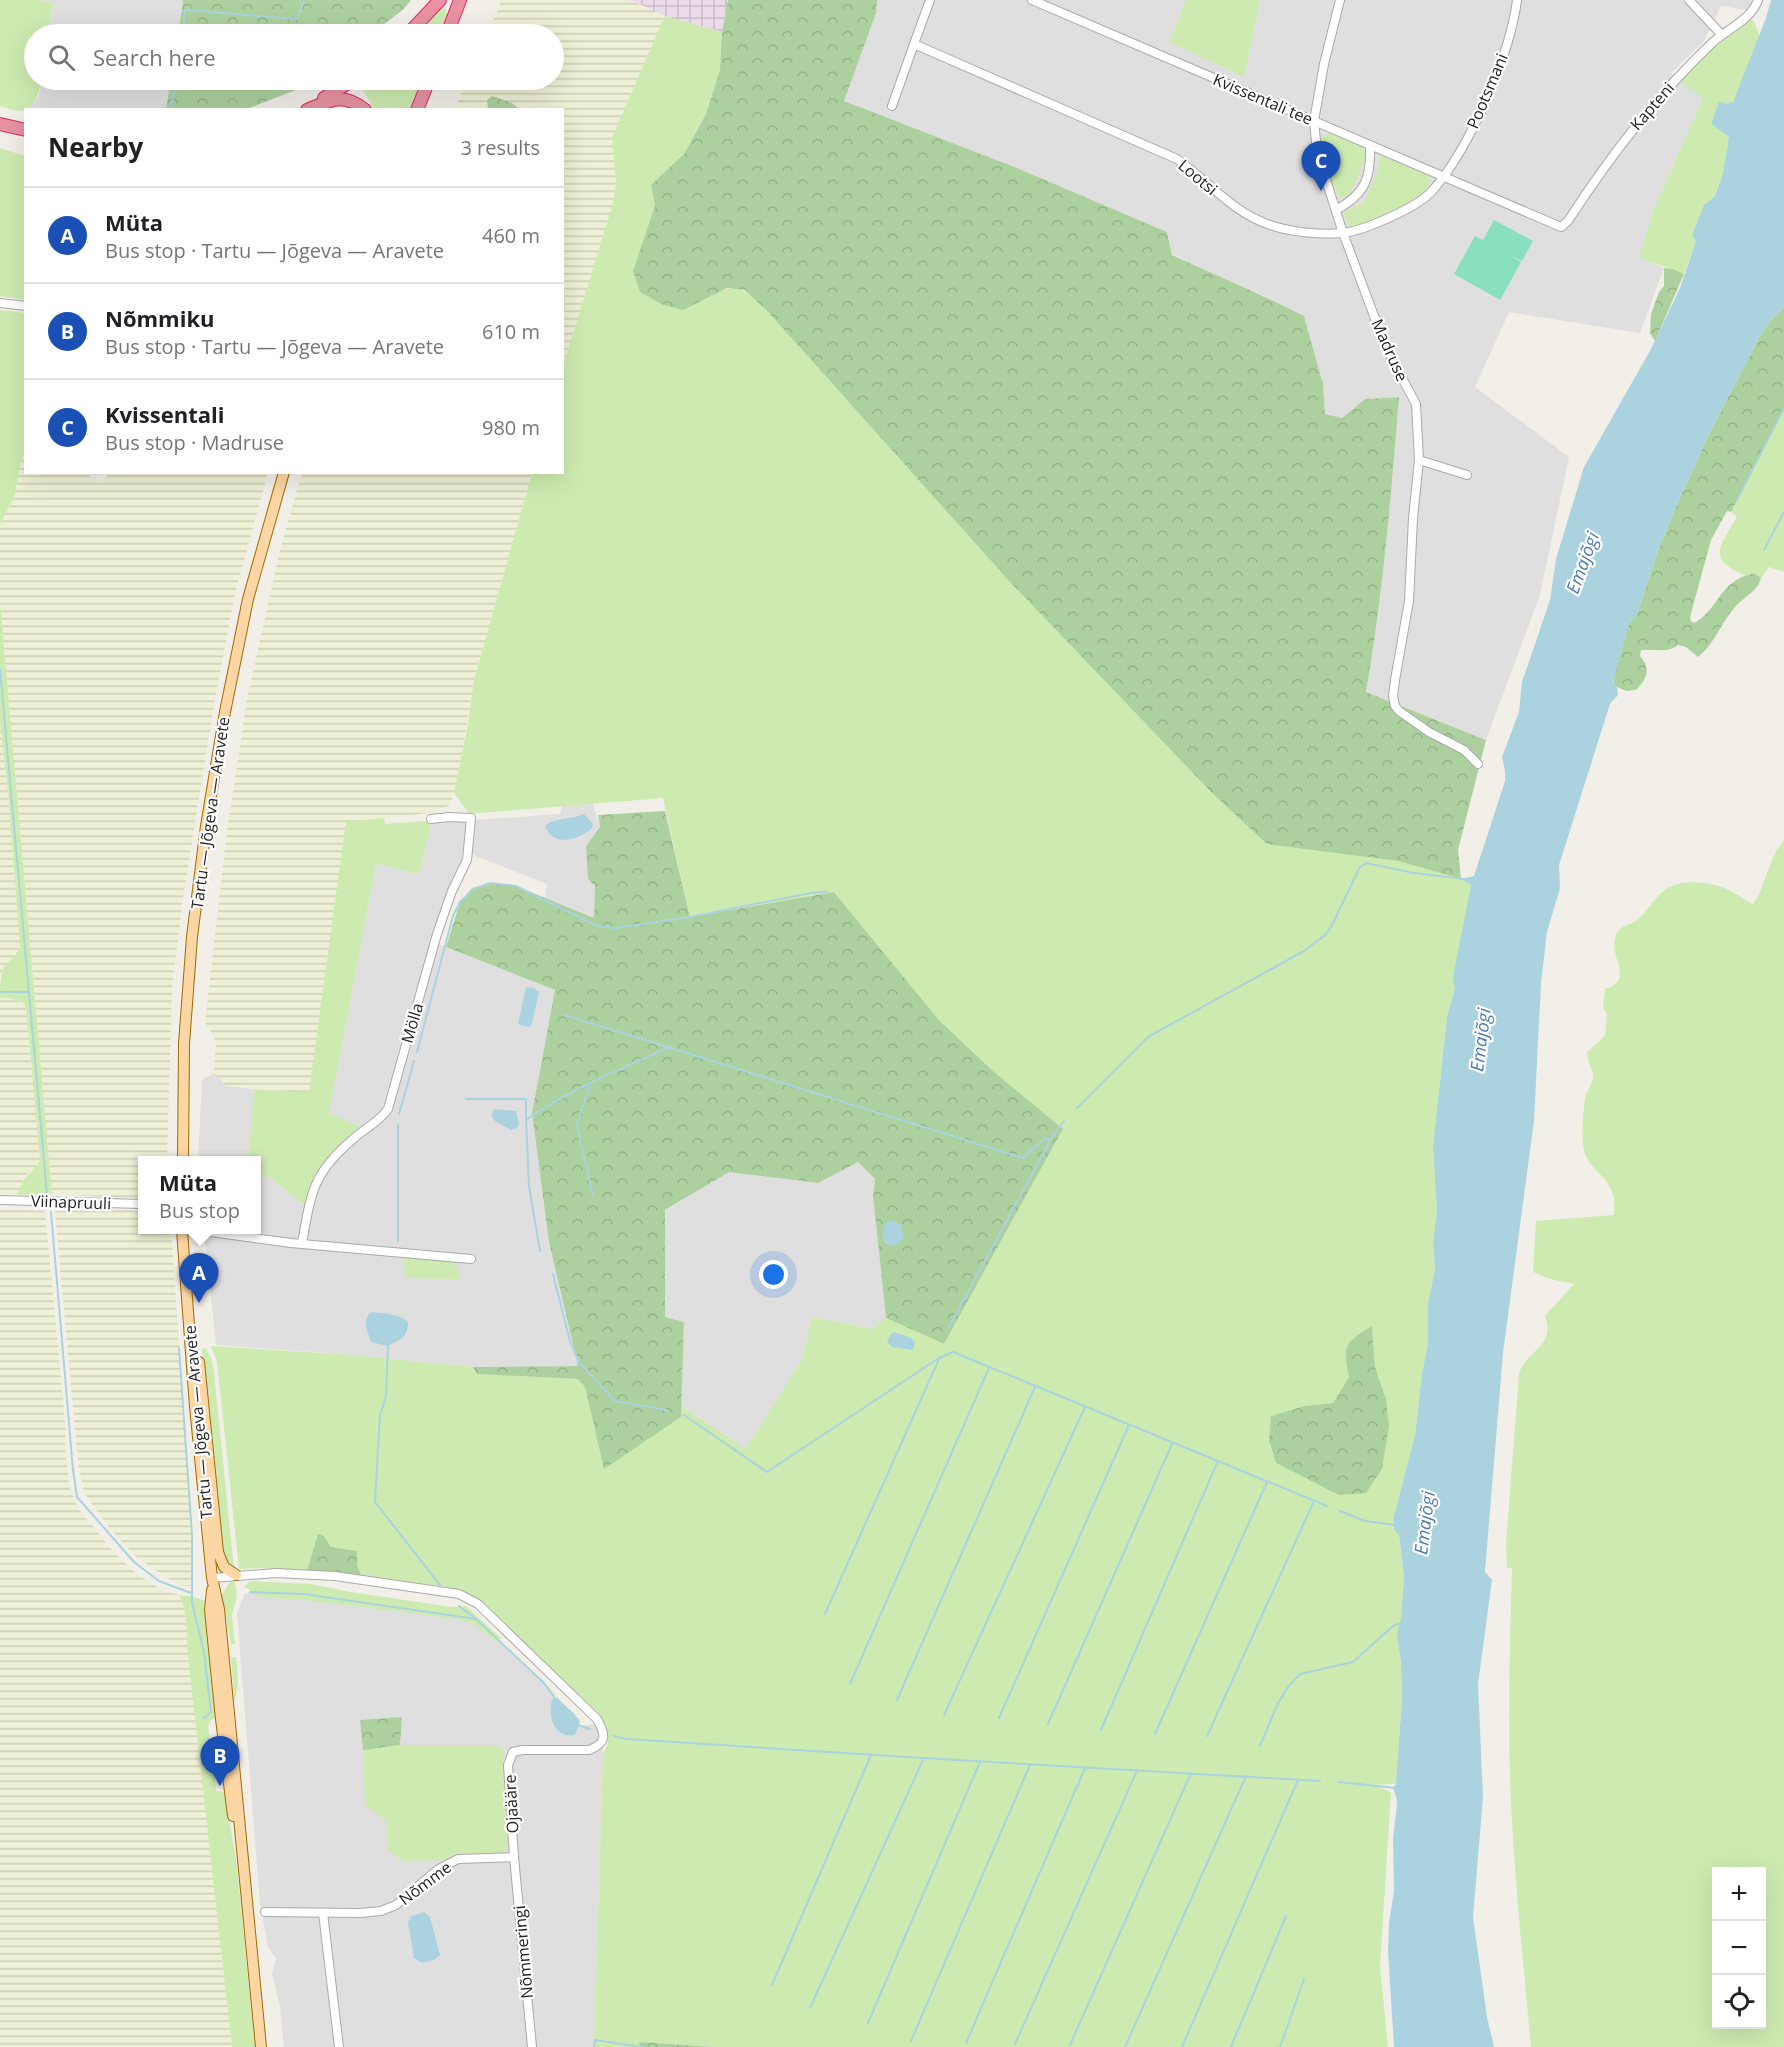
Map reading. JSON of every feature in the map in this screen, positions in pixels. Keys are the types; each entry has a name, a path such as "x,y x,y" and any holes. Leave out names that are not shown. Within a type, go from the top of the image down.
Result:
{"highway":[{"path":"417,24 440,0"},
{"path":"451,24 460,0"},
{"path":"304,108 336,90"},
{"path":"418,108 425,90"},
{"path":"312,108 337,99 347,98 362,108"},
{"path":"0,124 24,130"}],"main road":[{"name":"Tartu — Jõgeva — Aravete","path":"183,1156 185,1032 192,937 206,826 225,712 248,599 283,474"},
{"name":"Tartu — Jõgeva — Aravete","path":"182,1234 195,1407 212,1578 219,1609 261,2047"},
{"path":"187,1299 199,1363 218,1552 224,1566 237,1575"}],"street":[{"path":"892,106 930,0"},
{"name":"Kvissentali tee","path":"1032,0 1561,227"},
{"path":"1314,122 1324,64 1340,0"},
{"name":"Pootsmani","path":"1443,176 1486,101 1509,36 1517,0"},
{"path":"1689,0 1721,34"},
{"name":"Kapteni","path":"1561,227 1568,221 1626,136 1654,103 1721,34 1752,13 1758,0"},
{"name":"Lootsi","path":"914,44 1177,159 1191,168 1231,205 1270,225 1301,232 1343,233 1373,224 1414,206 1431,192 1443,176"},
{"name":"Madruse","path":"1314,122 1317,152 1343,233 1386,348 1416,404 1419,460 1413,518 1410,585 1394,688 1395,706 1429,732 1464,750 1478,764"},
{"path":"1336,210 1353,201 1360,193 1370,168 1370,146"},
{"path":"0,303 24,306"},
{"path":"1419,460 1467,475"},
{"name":"Mölla","path":"302,1243 309,1203 319,1175 332,1158 388,1109 437,934 452,891 467,860 471,818 431,819"},
{"name":"Viinapruuli","path":"0,1200 138,1204"},
{"path":"223,1234 471,1259"},
{"name":"Ojaääre","path":"237,1575 276,1573 335,1576 459,1594 478,1604 597,1719 603,1730 603,1739 599,1746 589,1750 513,1752 508,1765 514,1857"},
{"path":"212,1578 237,1575"},
{"name":"Nõmme","path":"265,1912 360,1913 381,1911 396,1905 437,1870 458,1859 514,1857"},
{"name":"Nõmmeringi","path":"514,1857 532,2047"},
{"path":"323,1913 339,2047"}],"shaded area":[{"path":"39,0 182,0 183,2 180,24 50,24 53,3"},
{"path":"630,0 728,0 722,32 665,16"},
{"path":"877,0 1186,0 1169,42 1244,76 1260,0 1753,0 1747,10 1721,6 1704,41 1671,73 1703,98 1653,211 1640,258 1664,268 1640,333 1509,312 1475,387 1569,457 1540,595 1486,740 1366,692 1380,599 1399,397 1365,399 1342,418 1325,414 1323,384 1304,316 1172,254 1167,232 1017,168 843,101 876,13"},
{"path":"40,90 169,90 166,108 26,108 32,105 39,96"},
{"path":"593,804 600,827 586,846 588,879 595,886 594,918 545,898 547,884 463,851 462,861 445,896 430,941 555,990 532,1113 549,1242 578,1367 473,1367 216,1345 204,1234 261,1234 261,1175 269,1177 304,1205 316,1176 324,1164 361,1128 329,1113 376,864 419,874 431,823 560,814 562,806"},
{"path":"214,1073 226,1086 254,1089 248,1156 198,1156 202,1080"},
{"path":"858,1162 875,1179 873,1196 886,1318 873,1329 812,1317 802,1359 746,1449 681,1406 684,1322 665,1317 665,1211 729,1171 818,1183"},
{"path":"287,1591 476,1619 555,1693 555,1699 580,1726 596,1724 603,1754 594,2047 284,2047 280,2007 272,1974 276,1958 268,1947 260,1904 237,1613 245,1593"}],"green space":[{"path":"0,0 39,0 53,3 50,24 24,24 24,90 39,90 38,95 30,107 24,108 24,110 0,106"},
{"path":"182,0 411,0 404,9 384,24 180,24"},
{"path":"502,0 630,0 665,16 625,107 613,203 564,364 564,108 455,108 463,90 564,90 564,24 491,24"},
{"path":"728,0 877,0 876,13 844,101 1017,168 1167,232 1172,255 1304,316 1323,384 1325,414 1342,418 1365,399 1399,397 1382,582 1366,692 1486,740 1458,850 1461,879 1398,861 1267,844 1213,794 1009,581 769,313 745,290 727,288 683,310 661,304 640,292 633,271 655,206 651,185 684,154 706,114 720,69 722,32"},
{"path":"1186,0 1260,0 1244,77 1169,42"},
{"path":"442,8 446,9 447,15 444,24 425,24"},
{"path":"665,16 722,32 720,69 706,114 684,154 651,185 655,206 634,271 706,297 734,288 753,298 769,313 1009,581 1213,794 1267,843 1398,861 1461,879 1471,885 1453,981 1455,988 1447,1017 1433,1145 1437,1212 1433,1241 1435,1269 1428,1303 1428,1343 1415,1435 1394,1516 1399,1535 1404,1577 1401,1618 1397,1636 1401,1663 1402,1698 1396,1784 1374,1785 1391,1792 1380,1966 1388,2047 714,2047 639,2042 640,2047 594,2047 603,1754 608,1738 603,1721 474,1596 448,1587 361,1575 357,1565 356,1551 331,1547 324,1536 318,1535 307,1571 239,1569 217,1362 211,1346 353,1355 473,1367 478,1374 578,1379 585,1387 604,1468 681,1417 681,1406 746,1449 802,1359 812,1317 873,1329 886,1318 944,1344 1063,1129 993,1071 939,1020 834,892 690,917 663,798 469,814 454,793 474,680 532,474 564,474 564,364 613,203 616,182 612,137","holes":["1372,1326 1375,1367 1386,1399 1298,1473 1276,1463 1269,1441 1305,1406 1333,1403 1349,1377 1346,1358 1348,1346 1356,1336"]},
{"path":"1749,18 1753,20 1760,36 1733,103 1726,104 1711,124 1729,137 1723,173 1715,196 1704,205 1696,241 1684,274 1639,258 1653,211 1703,98 1678,80 1702,55"},
{"path":"169,90 296,90 250,108 166,108"},
{"path":"363,90 419,90 411,108 373,108"},
{"path":"492,96 512,103 518,108 488,108 487,100"},
{"path":"1330,133 1361,146 1367,155 1349,196 1340,197 1337,194 1323,156 1321,138"},
{"path":"0,148 24,156 24,300 0,296"},
{"path":"1383,155 1429,176 1429,185 1413,201 1386,215 1353,227 1348,225 1344,212 1360,204 1363,205 1378,171 1379,157"},
{"path":"1494,220 1533,241 1522,261 1510,255 1521,262 1500,300 1454,274 1475,236 1483,240"},
{"path":"1664,268 1684,274 1655,341 1650,333 1651,314 1659,292 1664,286"},
{"path":"1784,307 1784,408 1731,512 1727,511 1711,540 1690,617 1691,621 1694,623 1703,617 1733,582 1754,573 1761,578 1759,583 1731,612 1709,646 1698,657 1686,647 1678,645 1666,650 1641,650 1640,656 1646,665 1645,678 1636,690 1626,691 1613,685 1616,668 1629,623 1637,615 1656,556 1674,511 1710,432 1761,334"},
{"path":"0,310 24,313 24,453 14,497 0,525"},
{"path":"1784,408 1784,572 1769,567 1761,578 1754,573 1744,575 1724,563 1720,557 1720,550 1737,516 1731,512"},
{"path":"24,453 24,474 86,474 102,482 108,474 268,474 235,593 214,704 183,898 172,987 167,1156 138,1156 138,1199 52,1194 0,601 0,525 14,497"},
{"path":"302,474 532,474 474,680 460,765 449,806 427,813 346,823 309,1092 226,1086 214,1073 216,1041 205,1022 227,831 247,699 281,546"},
{"path":"0,601 52,1194 18,1195 22,1183 40,1160 27,1015 25,1004 11,998 0,998 4,967 20,947 9,802 0,722"},
{"path":"0,722 9,802 20,947 17,954 4,967 0,976"},
{"path":"665,811 690,917 834,892 939,1020 993,1071 1063,1129 944,1344 886,1318 873,1196 875,1179 858,1162 818,1183 729,1172 665,1210 665,1317 684,1322 681,1417 604,1469 585,1387 578,1379 477,1374 473,1367 578,1366 549,1242 532,1113 555,990 446,947 460,902 472,888 493,883 516,886 594,918 595,886 588,879 586,846 600,827 598,815"},
{"path":"384,818 385,824 425,821 431,823 419,874 376,864 329,1113 362,1128 320,1171 304,1205 269,1177 261,1175 261,1156 248,1156 254,1089 309,1091 346,822"},
{"path":"1784,840 1784,2047 1531,2047 1511,1812 1509,1699 1512,1568 1507,1568 1506,1544 1519,1373 1544,1341 1547,1334 1545,1316 1574,1284 1550,1279 1533,1272 1536,1221 1614,1215 1613,1194 1584,1151 1583,1115 1586,1095 1593,1078 1587,1052 1605,1036 1607,1014 1603,1007 1605,989 1619,980 1620,974 1614,947 1616,934 1624,926 1638,919 1666,889 1680,883 1698,882 1715,885 1753,904 1762,888 1774,855"},
{"path":"0,998 11,998 25,1005 27,1015 40,1160 36,1168 27,1174 18,1195 0,1194"},
{"path":"0,1209 45,1211 69,1486 78,1508 130,1568 148,1582 179,1595 184,1603 232,2047 0,2047"},
{"path":"55,1211 138,1211 138,1234 170,1234 192,1535 191,1586 182,1586 136,1557 107,1525 84,1493 78,1462"},
{"path":"403,1256 453,1261 460,1273 460,1279 405,1278"},
{"path":"1372,1326 1375,1367 1386,1399 1389,1426 1382,1469 1366,1493 1339,1495 1276,1463 1269,1441 1271,1416 1305,1406 1333,1403 1349,1377 1346,1358 1348,1346 1356,1336"},
{"path":"206,1348 212,1360 214,1373 234,1569 229,1566 221,1554 202,1349"},
{"path":"318,1534 324,1536 331,1547 357,1551 357,1565 361,1575 307,1571"},
{"path":"233,1581 237,1596 232,1615 235,1644 231,1645 222,1595 229,1583"},
{"path":"250,1581 311,1584 452,1607 466,1606 501,1638 495,1642 474,1624 457,1619 254,1596 249,1589 244,1587"},
{"path":"179,1595 206,1601 217,1717 210,1721 208,1726 216,1791 224,1792 236,1858 255,2047 232,2047 188,1655 186,1617"},
{"path":"231,1657 236,1657 238,1674 234,1701"},
{"path":"402,1717 400,1745 363,1750 360,1720"},
{"path":"400,1745 500,1745 504,1755 507,1847 503,1853 456,1854 445,1860 404,1861 388,1851 388,1823 365,1804 363,1750"},
{"path":"639,2042 714,2047 640,2047"}],"water":[{"name":"Emajõgi","path":"1771,0 1784,0 1784,307 1761,334 1710,432 1656,556 1637,615 1629,623 1613,683 1617,687 1618,695 1610,704 1559,865 1560,888 1547,932 1541,983 1534,1121 1503,1353 1485,1572 1492,1580 1478,1684 1483,1797 1473,1917 1487,2017 1494,2047 1394,2047 1388,1951 1394,1891 1393,1838 1397,1805 1393,1788 1396,1784 1402,1698 1397,1635 1401,1618 1404,1577 1399,1535 1394,1529 1394,1516 1415,1435 1428,1343 1428,1303 1435,1269 1433,1241 1437,1212 1433,1145 1447,1017 1455,988 1453,981 1455,966 1471,885 1461,879 1474,876 1505,781 1502,757 1519,712 1522,682 1550,600 1556,559 1584,467 1651,349 1680,288 1696,241 1692,235 1704,205 1715,196 1723,173 1729,137 1711,124 1719,102 1726,104 1733,102"},
{"path":"584,814 593,824 592,828 574,838 567,840 554,837 545,826 553,821"},
{"path":"526,987 539,992 529,1027 518,1024"},
{"path":"494,1109 516,1111 519,1124 517,1128 511,1130 495,1121 491,1116"},
{"path":"891,1220 900,1224 904,1237 898,1244 890,1246 884,1242 883,1231 885,1223"},
{"path":"371,1312 391,1314 404,1319 408,1322 405,1335 388,1346 371,1342 366,1319"},
{"path":"895,1332 915,1342 913,1350 892,1347 887,1342 891,1334"},
{"path":"557,1697 580,1722 575,1735 562,1734 554,1725 551,1707 552,1700"},
{"path":"424,1912 430,1917 440,1955 434,1960 422,1963 414,1958 408,1922 411,1916"}],"waterway":[{"path":"184,24 185,10 297,19 304,0"},
{"path":"170,108 175,90"},
{"path":"1737,500 1784,408"},
{"path":"1764,550 1784,512"},
{"path":"0,669 47,1194"},
{"path":"1077,1108 1148,1037 1304,951 1325,935 1360,867 1366,863 1414,873 1464,879"},
{"path":"417,1052 453,916 460,902 474,889 490,883 516,886 597,926 616,928 827,892"},
{"path":"0,992 29,992"},
{"path":"565,1015 1023,1158 1045,1138 1051,1139 1064,1121"},
{"path":"540,1251 529,1186 526,1120 578,1089 670,1047"},
{"path":"399,1114 414,1061"},
{"path":"590,1084 577,1125 593,1196"},
{"path":"466,1099 526,1099 526,1120"},
{"path":"398,1124 398,1241"},
{"path":"949,1327 1051,1139"},
{"path":"51,1212 77,1497 134,1562 159,1581 191,1593"},
{"path":"553,1274 570,1341 579,1362 615,1401 667,1410"},
{"path":"388,1346 386,1397 380,1415 375,1502 440,1585"},
{"path":"179,1348 192,1535 192,1603 204,1652 211,1712 204,1718"},
{"path":"684,1415 767,1472 939,1358 953,1352 1327,1506"},
{"path":"825,1614 939,1359"},
{"path":"850,1684 989,1368"},
{"path":"897,1700 1035,1387"},
{"path":"944,1715 1085,1407"},
{"path":"999,1718 1129,1425"},
{"path":"1048,1724 1172,1444"},
{"path":"1101,1730 1217,1463"},
{"path":"1155,1734 1267,1482"},
{"path":"1207,1736 1314,1501"},
{"path":"1340,1511 1365,1521 1395,1525"},
{"path":"250,1592 304,1594 476,1619 544,1683 556,1700"},
{"path":"459,1606 476,1619"},
{"path":"1260,1746 1277,1705 1288,1687 1300,1674 1353,1662 1393,1626 1402,1623"},
{"path":"578,1725 590,1729"},
{"path":"614,1736 626,1739 923,1758 1320,1781"},
{"path":"772,1985 871,1755"},
{"path":"810,2008 923,1760"},
{"path":"868,2023 980,1762"},
{"path":"911,2041 1030,1765"},
{"path":"966,2043 1085,1768"},
{"path":"1015,2044 1136,1773"},
{"path":"1070,2045 1191,1773"},
{"path":"1125,2047 1246,1776"},
{"path":"1182,2047 1298,1780"},
{"path":"1339,1782 1396,1788"},
{"path":"1231,2047 1286,1916"},
{"path":"1280,2047 1304,1979"},
{"path":"594,2047 595,2040 642,2047"}],"place":[{"name":"Kvissentali","path":"1321,191"},
{"name":"Müta","path":"199,1303"},
{"name":"Nõmmiku","path":"220,1786"}]}
